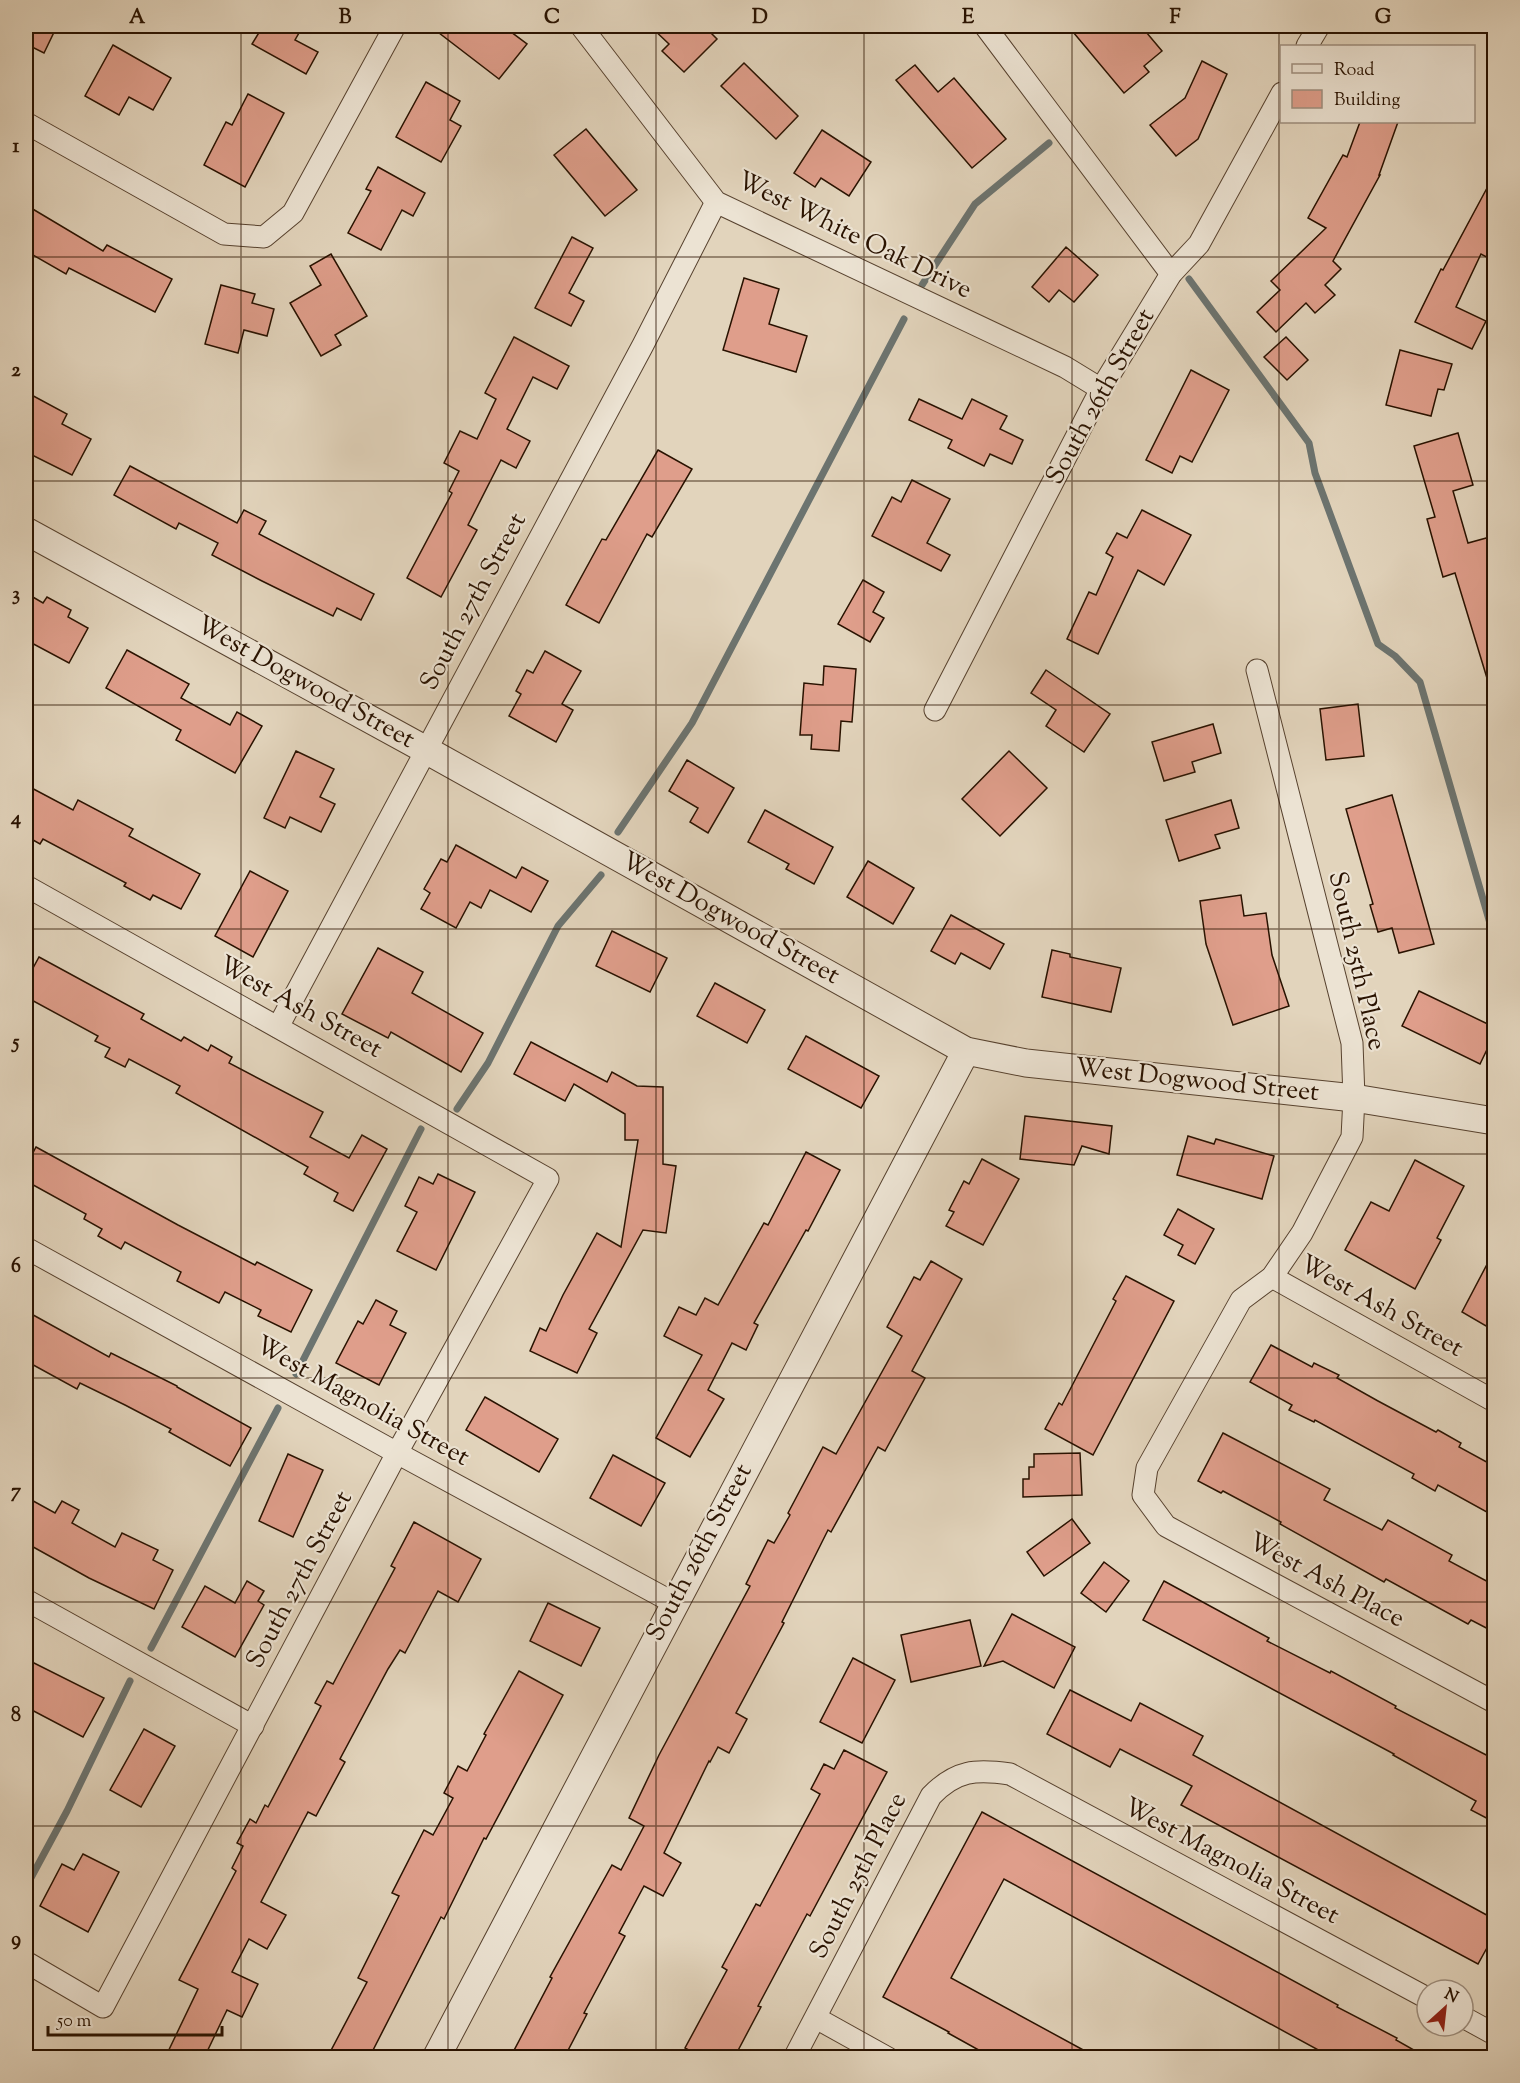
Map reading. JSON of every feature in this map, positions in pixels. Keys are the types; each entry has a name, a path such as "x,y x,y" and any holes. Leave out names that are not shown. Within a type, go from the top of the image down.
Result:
{"street":[{"path":"26,123 224,234 264,237 293,213 395,26"},
{"name":"West White Oak Drive","path":"581,26 716,201 1065,367 1101,389"},
{"path":"985,26 1171,274"},
{"path":"1308,45 1319,26"},
{"name":"South 26th Street","path":"935,710 1101,389 1171,274 1199,244 1280,95"},
{"name":"South 27th Street","path":"278,1027 643,345 716,201"},
{"name":"West Dogwood Street","path":"26,531 426,750 966,1051 1026,1063 1354,1098 1494,1121"},
{"name":"South 25th Place","path":"1143,1495 1147,1468 1241,1300 1272,1277 1302,1233 1352,1137 1354,1098 1352,1043 1257,670"},
{"name":"West Ash Street","path":"26,886 548,1179"},
{"name":"South 26th Street","path":"436,2058 966,1051"},
{"name":"South 27th Street","path":"26,1962 103,2007 397,1453 548,1179"},
{"name":"West Magnolia Street","path":"26,1248 674,1603"},
{"name":"West Ash Street","path":"1272,1277 1494,1401"},
{"name":"West Ash Place","path":"1143,1495 1166,1526 1494,1702"},
{"path":"26,1600 253,1726"},
{"name":"South 25th Place","path":"794,2058 931,1796 944,1782 964,1773 988,1771 1010,1774"},
{"name":"West Magnolia Street","path":"1010,1774 1415,1992"},
{"path":"816,2018 888,2058"},
{"path":"1475,2024 1494,2034"}],"building":[{"path":"26,26 57,26 44,53 26,44"},
{"path":"263,26 303,26 295,40 318,52 306,74 252,44"},
{"path":"430,26 495,26 504,33 507,29 527,44 499,79"},
{"path":"650,26 704,26 717,39 684,72 662,51 669,44"},
{"path":"1068,26 1141,26 1162,51 1144,66 1149,72 1124,93"},
{"path":"113,45 171,78 153,110 129,97 119,115 85,96"},
{"path":"1202,61 1227,74 1198,139 1176,156 1150,125 1185,98"},
{"path":"744,63 798,116 776,139 721,86"},
{"path":"915,65 938,92 954,78 1006,139 972,168 896,80"},
{"path":"426,82 460,101 450,120 461,126 441,162 396,137"},
{"path":"248,94 284,113 245,187 204,165 226,122 232,125"},
{"path":"1360,123 1398,123 1380,175 1333,261 1341,269 1325,285 1335,295 1315,313 1306,303 1276,332 1257,312 1280,290 1271,281 1326,228 1308,218 1343,155 1347,157"},
{"path":"586,129 637,190 605,216 554,155"},
{"path":"822,130 871,162 849,196 821,178 815,187 794,173"},
{"path":"378,167 425,193 413,216 402,210 381,250 348,233 371,191 366,189"},
{"path":"1494,175 1494,261 1481,254 1456,307 1486,321 1472,349 1415,322 1441,269 1443,270"},
{"path":"26,205 103,251 107,245 172,279 155,312 69,268 66,274 26,251"},
{"path":"572,237 593,248 569,293 584,301 571,326 535,308"},
{"path":"1066,247 1098,275 1074,302 1059,290 1049,302 1032,287"},
{"path":"331,254 367,316 335,335 341,345 321,356 290,303 321,285 310,266"},
{"path":"744,278 779,289 769,324 807,336 796,372 723,350"},
{"path":"221,285 255,294 252,303 274,309 267,336 244,330 238,353 205,344"},
{"path":"514,337 569,366 557,389 533,377 507,429 530,441 516,468 501,460 468,525 477,530 441,597 407,578 452,493 449,491 459,471 444,463 460,431 477,439 496,399 485,393"},
{"path":"1286,337 1308,360 1287,380 1264,357"},
{"path":"1400,350 1452,364 1444,390 1438,389 1431,416 1386,405"},
{"path":"1191,370 1229,390 1192,462 1180,456 1172,473 1146,460"},
{"path":"26,392 67,414 62,424 91,439 72,475 26,452"},
{"path":"919,399 962,419 972,399 1007,416 1000,429 1023,440 1012,464 990,454 984,466 948,448 952,440 909,420"},
{"path":"1458,433 1473,485 1453,491 1468,543 1490,537 1494,551 1494,687 1490,688 1455,573 1443,577 1427,519 1435,517 1414,446"},
{"path":"658,450 692,469 652,537 647,534 599,623 566,605 602,539 606,540"},
{"path":"130,466 237,523 244,510 266,521 259,534 374,594 361,620 337,608 333,616 262,581 212,555 218,543 179,523 176,529 114,495"},
{"path":"912,480 950,499 927,543 950,555 941,571 872,536 892,497 901,502"},
{"path":"1142,510 1191,535 1164,585 1138,570 1098,654 1067,639 1089,592 1096,595 1113,557 1106,553 1117,533 1127,538"},
{"path":"863,580 884,592 873,612 884,618 870,642 838,624"},
{"path":"26,593 43,603 47,597 71,610 68,617 88,628 69,663 26,640"},
{"path":"127,650 189,684 181,698 230,725 237,712 262,726 235,773 176,740 181,730 106,688"},
{"path":"545,651 581,671 562,704 573,710 556,742 509,716 521,694 516,691 527,670 533,673"},
{"path":"824,666 856,669 852,722 841,721 839,751 811,749 812,735 800,735 804,683 823,685"},
{"path":"1046,670 1110,714 1084,752 1046,726 1056,710 1031,693"},
{"path":"1358,704 1364,756 1326,760 1320,709"},
{"path":"1213,724 1221,753 1192,762 1195,772 1164,781 1152,742"},
{"path":"296,751 334,769 320,797 335,804 321,832 290,817 285,828 264,818"},
{"path":"1009,751 1047,788 1000,836 962,799"},
{"path":"687,760 734,788 708,833 690,822 698,808 669,791"},
{"path":"26,785 73,810 78,800 133,829 129,836 200,874 181,909 153,895 150,900 124,886 126,883 43,839 40,844 26,836"},
{"path":"1392,795 1434,944 1399,953 1392,928 1378,932 1370,905 1373,904 1346,809"},
{"path":"1231,800 1239,828 1215,835 1220,848 1179,861 1166,820"},
{"path":"765,810 833,847 814,884 786,869 789,864 748,842"},
{"path":"456,845 516,878 522,867 548,881 531,912 490,890 481,908 470,902 456,928 421,909 430,893 424,889 441,859 447,862"},
{"path":"868,861 914,888 893,924 847,897"},
{"path":"250,871 288,891 253,957 215,936"},
{"path":"1241,895 1244,916 1266,913 1272,955 1289,1006 1233,1025 1206,944 1200,901"},
{"path":"951,915 1004,944 990,969 961,953 955,964 931,951"},
{"path":"612,931 667,958 650,992 596,966"},
{"path":"378,948 423,972 412,993 483,1033 461,1072 391,1032 388,1038 342,1014"},
{"path":"1052,950 1070,954 1070,957 1121,968 1111,1012 1042,997"},
{"path":"39,957 144,1014 141,1019 181,1041 184,1037 208,1051 211,1045 232,1057 229,1063 323,1112 310,1137 349,1158 362,1135 387,1149 353,1211 334,1201 338,1193 304,1174 308,1167 176,1093 180,1086 129,1059 125,1067 105,1057 110,1048 95,1041 98,1036 26,997 26,981"},
{"path":"715,983 765,1010 747,1043 697,1016"},
{"path":"1419,991 1494,1027 1494,1035 1480,1064 1402,1026"},
{"path":"806,1036 879,1076 861,1108 788,1069"},
{"path":"531,1042 607,1082 612,1072 637,1086 663,1087 663,1164 676,1166 666,1233 643,1230 589,1329 597,1333 577,1373 530,1351 540,1328 546,1331 597,1233 621,1247 638,1140 625,1140 625,1114 574,1084 565,1101 514,1074"},
{"path":"1025,1116 1112,1126 1109,1154 1082,1146 1074,1165 1020,1159"},
{"path":"1188,1136 1214,1144 1216,1139 1274,1156 1262,1199 1177,1175"},
{"path":"36,1147 255,1265 257,1262 312,1290 291,1332 258,1316 261,1310 225,1292 219,1303 177,1281 181,1272 125,1242 121,1249 98,1236 102,1229 84,1219 86,1214 26,1181 26,1166"},
{"path":"806,1152 840,1170 808,1231 806,1230 754,1323 758,1325 746,1350 732,1343 708,1390 724,1399 690,1457 656,1438 702,1355 664,1336 679,1307 696,1315 705,1298 718,1305 764,1223 768,1225"},
{"path":"982,1159 1019,1179 983,1245 946,1226 954,1212 949,1210 964,1181 969,1184"},
{"path":"1415,1160 1464,1186 1437,1238 1441,1240 1415,1289 1345,1250 1371,1202 1389,1211"},
{"path":"438,1174 475,1192 436,1270 397,1251 417,1212 405,1206 419,1177 433,1184"},
{"path":"1178,1209 1214,1229 1195,1264 1178,1255 1183,1245 1164,1235"},
{"path":"1494,1251 1494,1310 1486,1326 1462,1312"},
{"path":"931,1261 962,1279 912,1371 925,1378 885,1451 878,1447 831,1532 828,1530 782,1622 784,1623 736,1713 747,1719 729,1753 718,1747 709,1761 664,1853 681,1863 663,1896 644,1886 619,1933 625,1936 584,2013 587,2014 564,2058 510,2058 552,1978 550,1977 612,1865 621,1870 644,1826 629,1818 659,1755 750,1586 746,1584 768,1540 774,1543 823,1447 836,1454 902,1336 887,1327 914,1277 920,1280"},
{"path":"1126,1276 1174,1301 1093,1455 1045,1429 1059,1403 1062,1405 1116,1301 1113,1299"},
{"path":"376,1300 397,1311 390,1325 406,1333 379,1385 336,1363 358,1321 363,1324"},
{"path":"26,1311 109,1357 111,1353 177,1386 251,1428 230,1466 169,1432 171,1429 125,1405 80,1383 77,1389 26,1361"},
{"path":"1271,1345 1312,1367 1314,1363 1339,1375 1337,1378 1436,1432 1438,1430 1461,1443 1459,1447 1494,1466 1494,1516 1438,1485 1435,1491 1412,1478 1414,1474 1315,1420 1314,1422 1289,1410 1292,1405 1250,1382"},
{"path":"485,1397 558,1439 539,1472 466,1430"},
{"path":"1223,1433 1330,1489 1324,1500 1382,1530 1388,1520 1452,1555 1449,1561 1494,1585 1494,1632 1471,1620 1468,1624 1386,1579 1384,1582 1280,1524 1281,1522 1223,1491 1221,1493 1198,1481"},
{"path":"1080,1453 1082,1495 1023,1497 1023,1479 1029,1479 1029,1467 1034,1467 1034,1454"},
{"path":"288,1454 323,1470 293,1537 259,1521"},
{"path":"613,1455 665,1483 641,1526 590,1498"},
{"path":"26,1497 55,1513 62,1501 79,1510 72,1523 115,1547 122,1533 158,1550 153,1560 173,1570 154,1609 89,1578 26,1543"},
{"path":"1072,1519 1090,1543 1044,1576 1027,1552"},
{"path":"414,1522 481,1559 458,1602 438,1591 405,1653 400,1650 340,1759 345,1762 316,1816 308,1812 261,1902 286,1915 267,1949 249,1939 232,1972 258,1984 242,2017 227,2010 204,2058 165,2058 198,1989 179,1980 236,1871 232,1868 243,1846 237,1843 250,1819 256,1823 265,1805 268,1807 321,1706 315,1703 327,1681 333,1684 395,1568 391,1566"},
{"path":"1104,1562 1129,1581 1106,1612 1081,1593"},
{"path":"247,1581 264,1591 258,1601 264,1605 235,1657 182,1627 205,1586 235,1603"},
{"path":"1164,1581 1269,1638 1267,1641 1330,1673 1331,1671 1396,1706 1395,1708 1494,1759 1494,1822 1471,1810 1476,1801 1394,1754 1143,1620"},
{"path":"548,1603 600,1628 581,1666 530,1641"},
{"path":"1012,1614 1075,1647 1054,1688 1003,1661 984,1666"},
{"path":"970,1620 981,1666 911,1682 901,1635"},
{"path":"853,1658 895,1680 862,1743 820,1722"},
{"path":"26,1659 104,1698 83,1737 26,1707"},
{"path":"519,1671 563,1695 486,1839 484,1838 444,1919 441,1917 369,2058 327,2058 367,1982 358,1978 399,1896 392,1893 424,1830 433,1835 453,1798 444,1793 458,1766 467,1771 486,1735 484,1734"},
{"path":"1070,1690 1131,1721 1140,1703 1203,1736 1193,1755 1494,1919 1494,1950 1488,1946 1478,1964 1181,1805 1192,1786 1120,1749 1110,1767 1047,1734"},
{"path":"144,1729 175,1746 141,1807 110,1790"},
{"path":"844,1750 887,1772 810,1916 807,1914 758,2006 761,2007 734,2058 703,2058 685,2048 727,1970 722,1967 756,1904 760,1906 820,1794 811,1789 824,1764 834,1769"},
{"path":"982,1812 1338,2005 1337,2007 1397,2038 1396,2040 1428,2058 1333,2058 1004,1879 951,1978 1098,2058 993,2058 883,1997"},
{"path":"83,1854 119,1872 88,1932 40,1906 62,1864 74,1870"}],"waterway":[{"path":"922,285 975,204 1049,143"},
{"path":"1189,279 1309,443 1315,473 1378,644 1395,656 1420,682 1494,937"},
{"path":"618,832 692,723 904,319"},
{"path":"457,1109 488,1063 558,926 601,875"},
{"path":"296,1374 421,1129"},
{"path":"151,1648 278,1408"},
{"path":"26,1887 67,1811 130,1681"}]}
